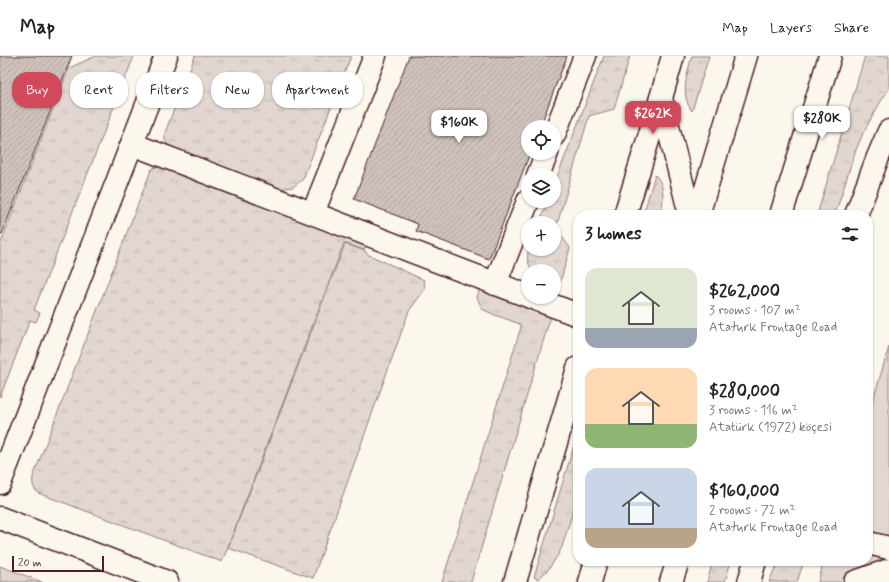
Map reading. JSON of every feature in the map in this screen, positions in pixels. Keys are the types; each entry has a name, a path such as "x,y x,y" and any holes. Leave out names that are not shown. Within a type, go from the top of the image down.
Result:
{"main road":[{"path":"0,483 166,56"},
{"path":"312,213 374,56"},
{"path":"560,120 585,56"},
{"path":"627,210 673,56"},
{"path":"700,210 746,56"},
{"path":"783,210 830,56"},
{"path":"661,98 689,210"},
{"path":"858,210 889,131"},
{"path":"132,144 521,294"},
{"path":"495,284 525,208"},
{"path":"547,304 573,314"},
{"path":"515,582 573,385"},
{"path":"0,518 167,582"},
{"path":"873,544 889,548"},
{"path":"671,582 676,566"},
{"path":"749,582 754,566"},
{"path":"855,582 889,570"}],"green space":[{"path":"96,56 134,56 128,72 70,72 70,108 114,108 34,310 40,313 36,322 30,320 0,397 0,245 53,108 62,108 62,86 69,68"},
{"path":"195,56 351,56 345,72 272,72 272,108 331,108 303,179 293,187 277,189 173,149 168,145 164,135 175,108 203,108 203,72 189,72"},
{"path":"604,56 630,56 614,109 589,116 560,216 542,216 545,208 561,208 561,168"},
{"path":"692,56 709,56 692,111 688,105 685,91"},
{"path":"865,56 889,56 889,89 863,133 854,155 837,210 819,210"},
{"path":"155,167 161,167 366,245 364,250 344,243 222,562 38,493 33,484 33,477 151,170"},
{"path":"655,175 661,184 663,194 662,210 644,210"},
{"path":"561,235 570,248 561,279 561,264 529,264 528,256 561,256"},
{"path":"345,244 365,251 367,254 424,280 425,289 409,311 313,578 228,548"},
{"path":"480,288 551,315 471,582 442,582 521,327 520,324 482,309 477,297"},
{"path":"889,347 889,582 818,582 823,566 873,566 873,400"},
{"path":"573,448 573,511 562,547 548,570 538,579 534,577"},
{"path":"0,566 42,582 0,582"},
{"path":"712,566 730,566 725,582 707,582"},
{"path":"778,566 802,566 797,582 769,582 774,570"}],"building":[{"path":"0,56 72,56 62,81 62,72 12,72 12,108 52,108 2,234 0,234"},
{"path":"409,56 567,56 543,120 521,120 521,160 527,160 524,168 521,168 521,176 489,259 416,231 418,224 354,199"}]}
